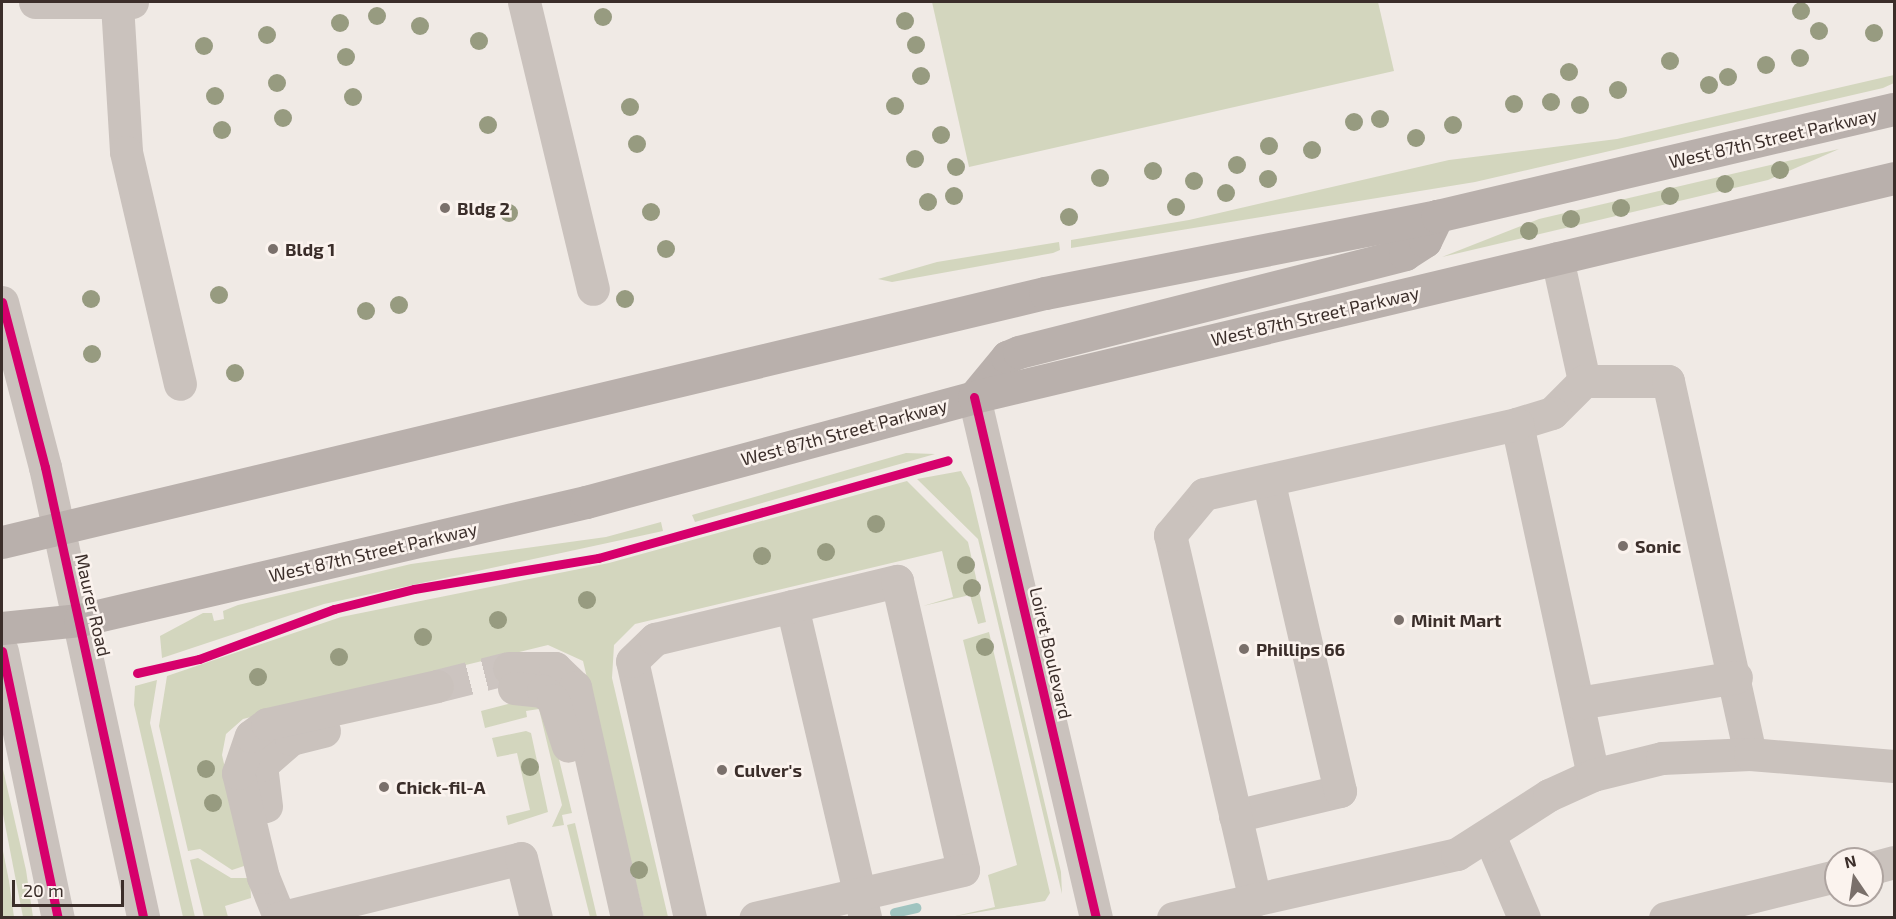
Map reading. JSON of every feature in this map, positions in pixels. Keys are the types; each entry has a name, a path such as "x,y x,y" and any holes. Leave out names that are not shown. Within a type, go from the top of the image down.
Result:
{"main road":[{"name":"West 87th Street Parkway","path":"2,542 1034,296 1437,216 1894,109"},
{"name":"West 87th Street Parkway","path":"2,628 80,620 586,502 974,397 1894,178"},
{"path":"974,397 1007,357 1018,352 1405,254 1425,242 1437,216"}],"street":[{"path":"34,2 125,3 126,152 180,384"},
{"path":"524,2 593,289"},
{"path":"1557,258 1584,381"},
{"name":"Maurer Road","path":"2,302 80,620 143,918"},
{"path":"1255,900 1170,535 1204,494 1517,424 1552,413 1584,381 1668,381 1736,677 1750,754"},
{"name":"Loiret Boulevard","path":"974,397 1096,918"},
{"path":"1517,424 1593,775"},
{"path":"1235,816 1340,791 1268,480"},
{"path":"690,918 632,661 655,639 897,581 963,870 862,906 755,918"},
{"path":"792,606 862,906"},
{"path":"2,651 57,903 76,918"},
{"path":"606,918 560,712 543,691 512,678 555,668 575,687 627,918"},
{"path":"1578,703 1736,677"},
{"path":"439,695 267,724 251,736 238,773 263,877 279,916 522,858 536,918"},
{"path":"1173,918 1457,854 1549,795 1593,775 1662,758 1750,754 1894,766"},
{"path":"1489,835 1524,918"},
{"path":"1665,918 1824,879"}],"green space":[{"path":"932,2 1378,2 1394,71 969,167"},
{"path":"1894,75 1894,83 1883,88 1475,182 1071,248 1071,240 1189,220 1449,160 1617,139"},
{"path":"1839,149 1768,180 1442,257 1539,219"},
{"path":"1059,242 1060,250 1053,253 892,282 878,279 937,262"},
{"path":"906,453 935,454 695,522 692,515"},
{"path":"961,471 970,488 1061,872 1062,894 978,539 917,479"},
{"path":"907,481 968,542 986,622 978,624 970,595 923,606 953,597 942,551 635,624 614,645 612,678 668,917 644,917 583,661 548,645 243,719 226,734 222,755 247,865 232,870 200,849 188,851 159,726 167,676 341,617 609,563"},
{"path":"661,522 663,531 324,604 162,658 160,636 203,613 212,613 214,621 224,619 223,611 238,605 411,564 606,537"},
{"path":"989,632 1050,893 1045,901 951,917 995,907 988,875 1017,865 963,640"},
{"path":"157,680 150,723 195,917 183,917 134,705 135,686"},
{"path":"516,702 537,704 550,722 572,813 562,815 564,825 552,827 562,805 539,709 526,711 527,717 485,728 481,711"},
{"path":"526,731 531,733 548,812 508,825 506,816 530,810 517,753 497,757 492,738"},
{"path":"2,765 26,870 33,917 23,917 2,809"},
{"path":"575,823 597,917 590,917 567,825"},
{"path":"2,846 9,881 14,917 2,917"},
{"path":"198,858 231,878 250,878 251,898 225,906 228,917 204,917 190,860"}],"waterway":[{"path":"895,913 916,908"}],"tunnel":[{"path":"437,686 509,668"}],"cycle path":[{"path":"2,302 45,467 143,918"},
{"path":"974,397 1096,918"},
{"path":"137,673 199,659 334,609 414,589 598,558 948,460"},
{"path":"2,651 58,918"}],"place":[{"name":"Bldg 2","path":"445,208"},
{"name":"Bldg 1","path":"273,249"},
{"name":"Sonic","path":"1623,546"},
{"name":"Minit Mart","path":"1399,620"},
{"name":"Phillips 66","path":"1244,649"},
{"name":"Culver's","path":"722,770"},
{"name":"Chick-fil-A","path":"384,787"}]}
